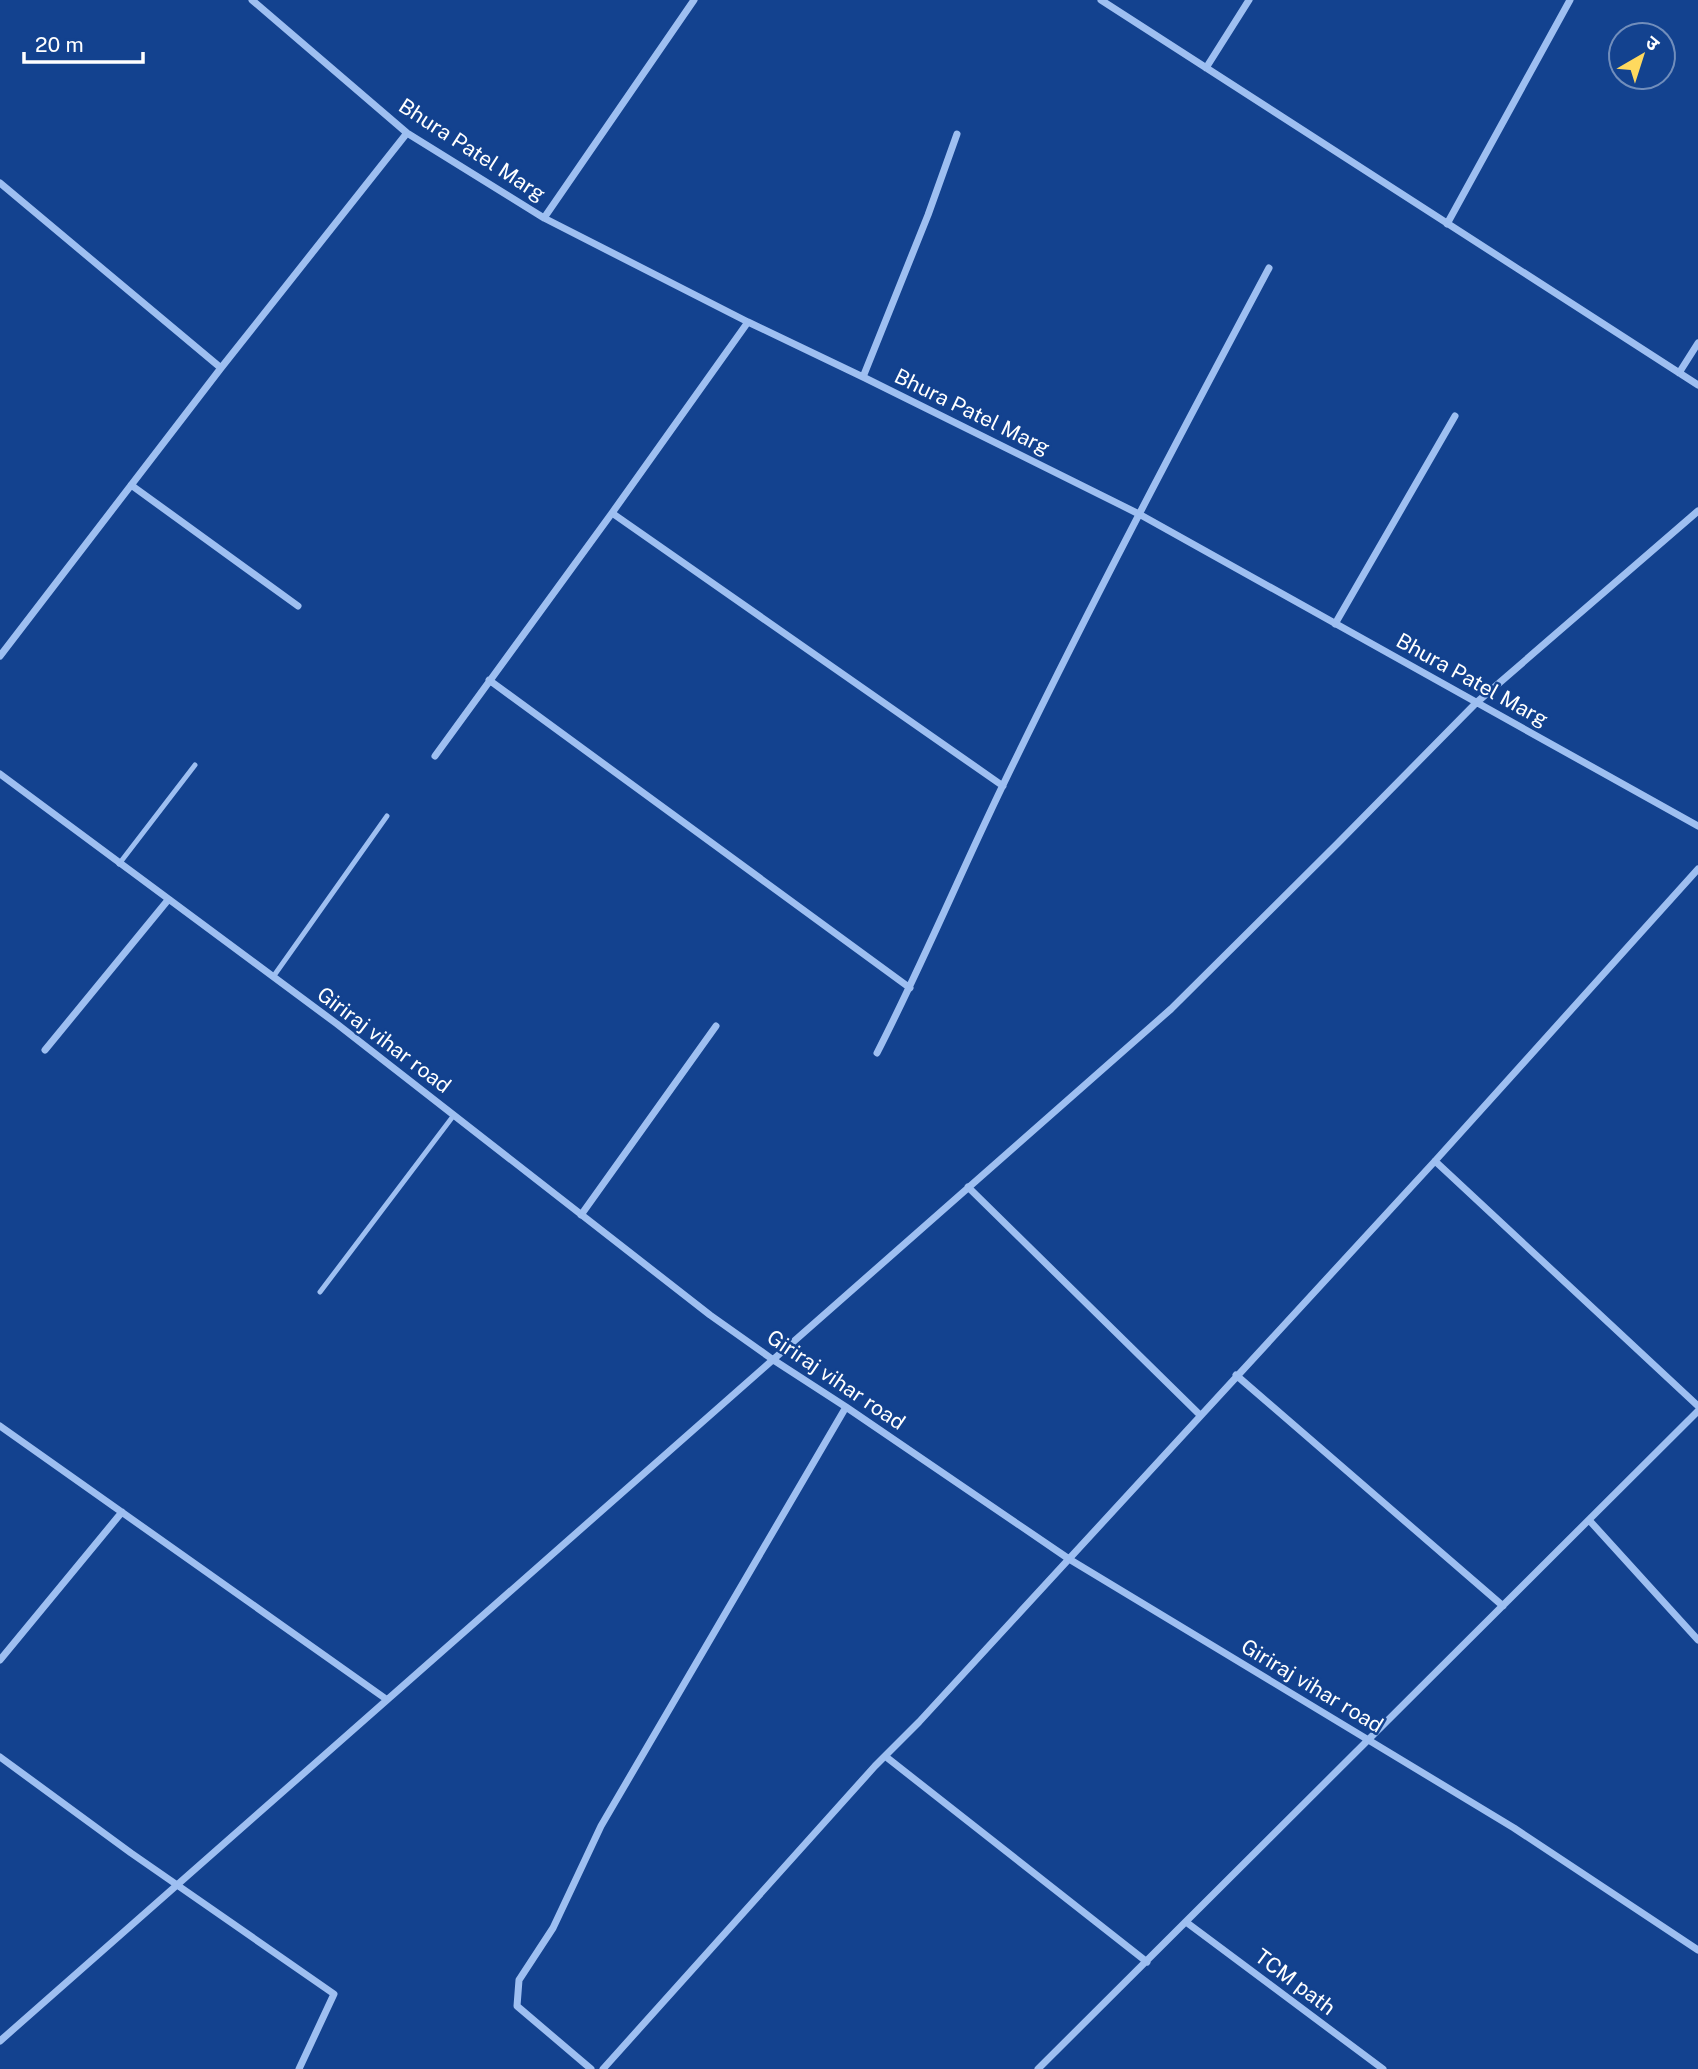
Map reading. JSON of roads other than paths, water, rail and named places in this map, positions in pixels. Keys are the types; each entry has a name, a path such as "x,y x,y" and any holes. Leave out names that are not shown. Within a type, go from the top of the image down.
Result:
{"street":[{"name":"Bhura Patel Marg","path":"252,0 407,133 544,218 748,322 1139,514 1698,826"},
{"path":"544,218 694,0"},
{"path":"1101,0 1698,385"},
{"path":"1206,68 1249,0"},
{"path":"1447,224 1570,0"},
{"path":"0,656 221,368 407,133"},
{"path":"863,377 928,215 957,134"},
{"path":"0,183 221,368"},
{"path":"877,1053 910,988 1003,786 1139,514 1269,268"},
{"path":"435,756 748,322"},
{"path":"1679,373 1698,342"},
{"path":"1335,624 1455,416"},
{"path":"131,485 298,606"},
{"path":"0,2041 1171,1009 1476,703 1698,511"},
{"path":"612,513 1003,786"},
{"path":"489,680 910,988"},
{"name":"Giriraj vihar road","path":"0,774 273,977 710,1315 772,1359 1069,1559 1514,1828 1698,1950"},
{"path":"603,2069 885,1756 919,1723 1435,1161 1698,869"},
{"path":"45,1050 168,900"},
{"path":"581,1215 716,1026"},
{"path":"1038,2069 1698,1409 1435,1161"},
{"path":"968,1187 1200,1415"},
{"path":"1237,1375 1503,1606"},
{"path":"591,2069 517,2006 519,1980 553,1928 601,1826 846,1407"},
{"path":"0,1426 386,1699"},
{"path":"0,1660 122,1512"},
{"path":"1589,1520 1698,1640"},
{"path":"885,1756 1147,1962"},
{"path":"0,1757 131,1853 334,1994 299,2069"},
{"name":"TCM path","path":"1186,1922 1383,2069"}],"lane":[{"path":"119,864 195,765"},
{"path":"273,977 387,816"},
{"path":"320,1292 454,1115"}]}
